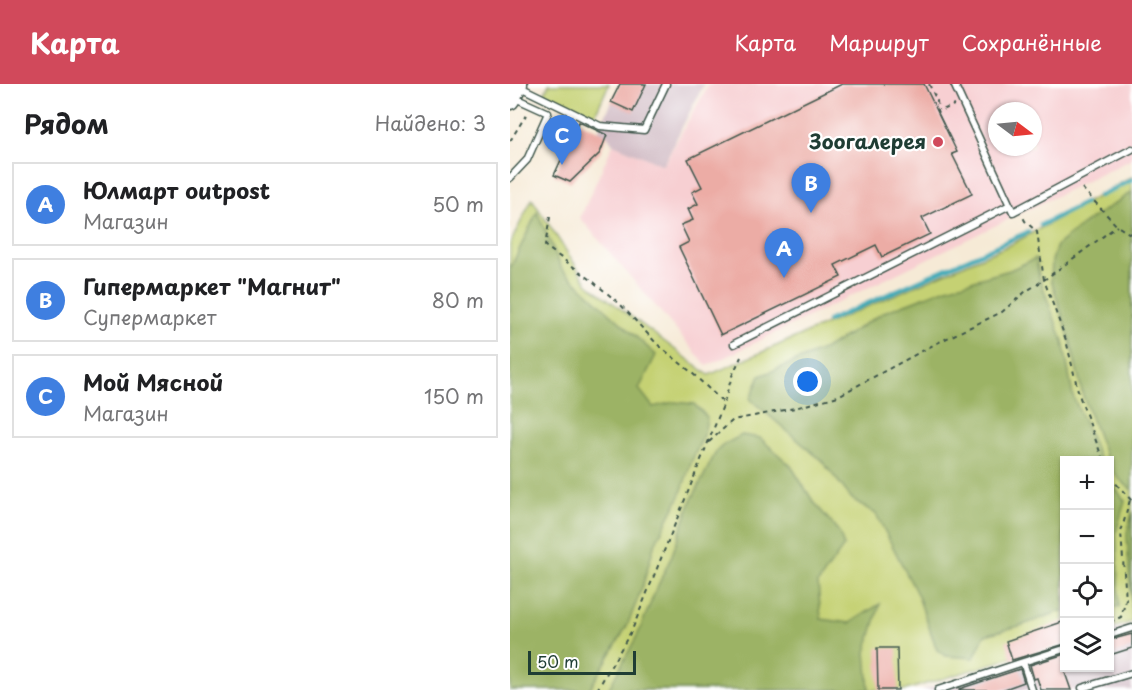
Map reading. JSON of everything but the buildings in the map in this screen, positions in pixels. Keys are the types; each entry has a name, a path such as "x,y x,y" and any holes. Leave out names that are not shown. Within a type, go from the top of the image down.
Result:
{"lane":[{"path":"514,92 600,126 644,130 666,84"},
{"path":"954,84 1013,212 1132,150"},
{"path":"510,178 527,160 548,114 514,92"},
{"path":"734,344 1010,205"},
{"path":"1114,634 1132,628"},
{"path":"938,690 1060,651"},
{"path":"1023,662 1032,690"},
{"path":"1082,688 1132,673"}],"path":[{"path":"929,84 937,101 938,112 962,101"},
{"path":"1074,180 1117,226 1132,235"},
{"path":"1019,209 1025,220 1037,232 1044,280 1066,340 1079,395 1102,456"},
{"path":"550,218 545,246 620,304 657,344 724,403"},
{"path":"709,442 733,420 795,408 838,396 939,342 1002,312 1025,292 1117,226"},
{"path":"597,690 632,630 741,357"},
{"path":"1114,482 1131,501 1121,532 1126,600 1121,617 1114,620"}],"shaded area":[{"path":"620,84 704,84 663,165 613,144 607,135 598,131"},
{"path":"709,84 1132,84 1132,159 707,366 580,218 613,144 663,165"},
{"path":"1132,625 1132,690 922,690 1060,647 1060,672 1114,672 1114,631"}],"green space":[{"path":"549,84 609,84 595,115 544,94"},
{"path":"1132,177 1132,622 1114,628 1114,456 1060,456 1060,643 906,690 510,690 510,244 532,199 588,284 709,375 1012,244"},
{"path":"1132,192 1132,490 1114,472 1114,456 1106,456 1083,396 1070,340 1051,280 1052,261 1057,245 1086,222"},
{"path":"537,212 562,269 656,355 639,389 653,407 674,402 694,404 707,417 704,435 692,460 680,496 654,546 642,588 627,626 589,690 510,690 510,269"},
{"path":"1036,258 1039,276 1063,341 1073,396 1098,456 1060,456 1060,611 1023,625 985,635 974,658 946,656 937,650 918,596 876,514 852,499 822,461 750,399 760,376 825,349 884,312 947,288 1010,270"},
{"path":"742,435 760,438 791,466 813,501 839,532 844,546 818,583 821,619 850,623 880,604 866,652 869,690 608,690 638,634 672,555 691,501 716,452 723,445"},
{"path":"1114,486 1125,501 1116,532 1119,607 1114,607"},
{"path":"1132,513 1132,606 1131,606 1127,533"}],"waterway":[{"path":"1099,196 1132,180"},
{"path":"1041,225 1085,203"},
{"path":"828,321 1028,232"}],"place":[{"name":"Зоогалерея","path":"938,142"},
{"name":"Мой Мясной","path":"562,165"},
{"name":"Гипермаркет \"Магнит\"","path":"811,213"},
{"name":"Юлмарт outpost","path":"784,278"}]}
